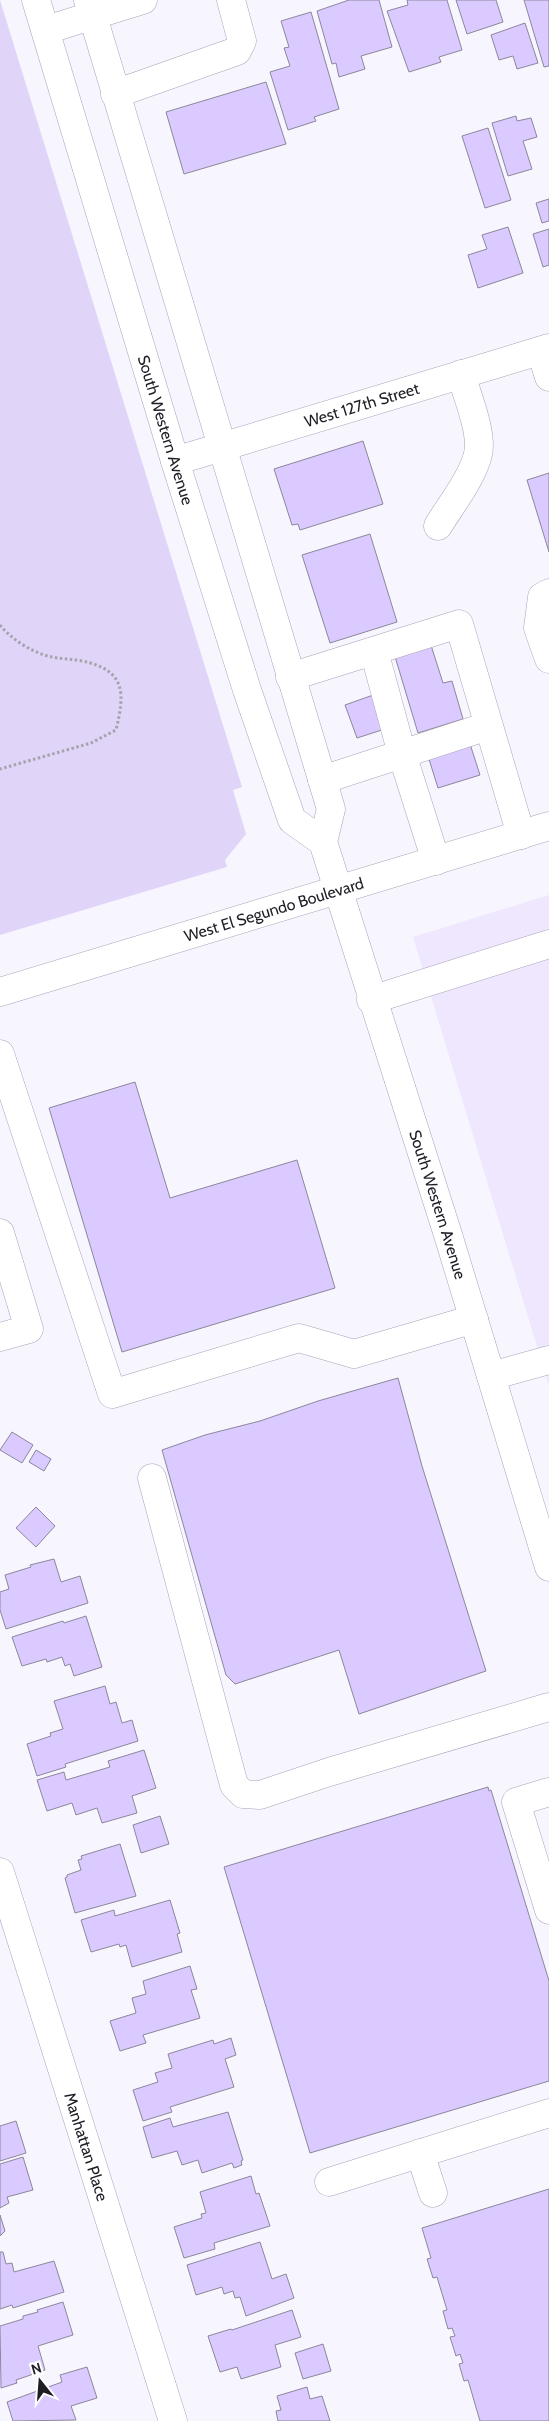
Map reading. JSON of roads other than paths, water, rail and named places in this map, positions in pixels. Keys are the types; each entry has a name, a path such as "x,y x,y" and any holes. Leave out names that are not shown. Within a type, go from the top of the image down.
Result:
{"main road":[{"name":"South Western Avenue","path":"36,0 175,462 247,690 292,820 323,842 371,1000 474,1319 549,1567"},
{"path":"46,30 90,8 143,0"},
{"path":"115,94 237,51 242,41 231,0"},
{"path":"90,8 331,809 323,842"},
{"path":"545,350 549,377"},
{"name":"West 127th Street","path":"175,462 545,350"},
{"path":"438,526 470,472 478,454 477,433 462,374"},
{"path":"549,593 542,597 538,628 549,658"},
{"path":"290,677 459,624 521,835"},
{"path":"374,651 402,754 436,861"},
{"path":"322,780 488,726"},
{"name":"West El Segundo Boulevard","path":"0,992 549,826"},
{"path":"371,1000 549,944"},
{"path":"0,1054 112,1394 299,1338 354,1354 474,1319"},
{"path":"0,1233 28,1329 0,1338"},
{"path":"491,1376 549,1360"},
{"path":"152,1478 234,1785 243,1794 260,1795 329,1772 549,1707"},
{"path":"549,1792 516,1802 549,1910"},
{"name":"Manhattan Place","path":"0,1872 173,2421"},
{"path":"329,2182 549,2113"},
{"path":"420,2153 433,2193"}]}
